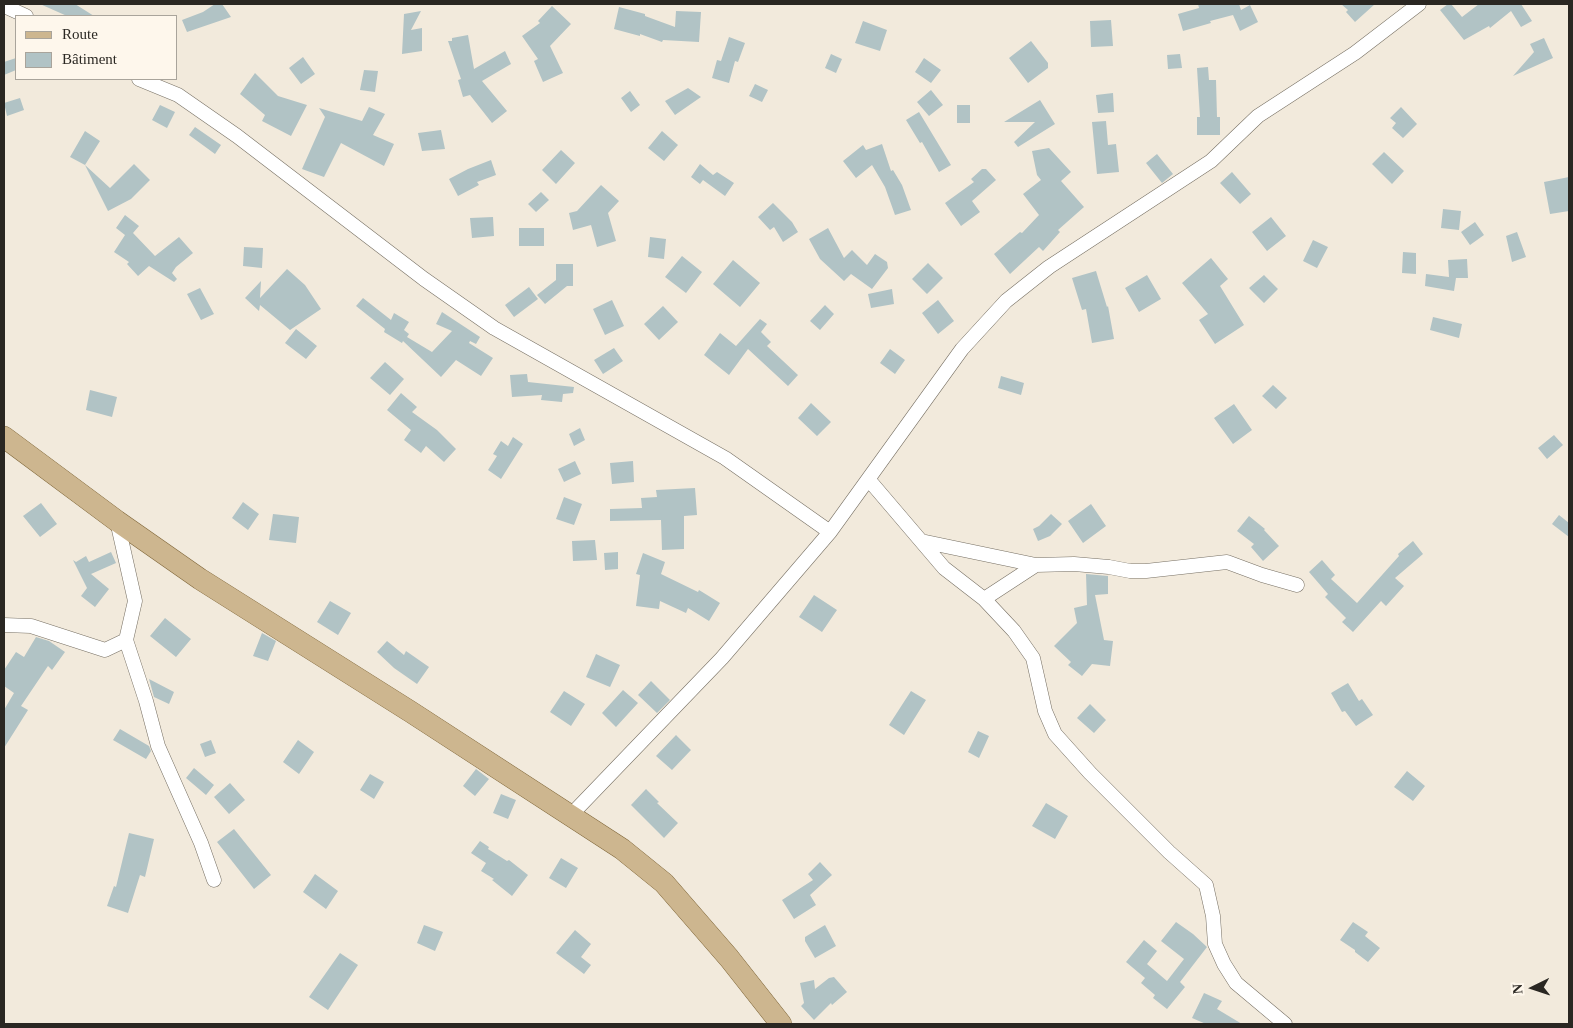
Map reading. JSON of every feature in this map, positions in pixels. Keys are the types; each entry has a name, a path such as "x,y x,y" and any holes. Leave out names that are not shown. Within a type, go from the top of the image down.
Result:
{"main road":[{"path":"4,437 117,521 200,579 622,848 664,883 729,958 781,1024"}],"street":[{"path":"571,815 722,658 830,532 962,350 1006,301 1049,267 1211,161 1258,116 1355,53 1419,4"},
{"path":"4,6 24,15"},
{"path":"141,80 178,95 237,136 416,273 494,328 725,458 830,532"},
{"path":"869,480 944,568 984,599 1014,631 1032,658 1045,711 1055,734 1090,773 1169,852 1206,885 1213,916 1215,944 1224,964 1236,983 1285,1024"},
{"path":"117,521 135,601 126,640 146,701 158,746 201,843 214,880"},
{"path":"921,541 1036,565 1074,564 1130,571 1227,562 1297,585"},
{"path":"984,599 1036,565"},
{"path":"4,625 31,626 105,650 126,640"}],"building":[{"path":"40,4 75,4 92,15 65,15"},
{"path":"215,4 222,4 231,17 187,32 182,20 203,12"},
{"path":"1198,4 1239,4 1241,10 1250,5 1258,22 1240,31 1233,15 1183,31 1178,14 1199,8"},
{"path":"1341,4 1375,4 1355,22 1346,12 1348,10"},
{"path":"1451,4 1462,17 1479,4 1521,4 1532,21 1521,27 1511,11 1490,28 1489,26 1464,40 1440,10"},
{"path":"552,6 571,24 550,46 563,73 543,82 534,61 538,59 522,36 540,23 538,21"},
{"path":"619,7 645,14 645,16 675,27 676,11 701,12 699,42 663,40 662,42 640,34 640,36 614,29"},
{"path":"421,11 411,30 422,28 422,51 402,54 404,14"},
{"path":"1111,20 1113,46 1091,47 1090,21"},
{"path":"863,21 887,30 880,51 855,43"},
{"path":"468,35 474,69 505,51 511,64 482,81 507,111 492,123 470,95 463,97 458,80 461,79 448,41 452,41 452,38"},
{"path":"729,37 745,43 738,62 735,61 729,83 712,78 717,60 721,61"},
{"path":"1544,38 1553,58 1513,76 1534,52 1530,44"},
{"path":"1031,41 1048,63 1048,68 1028,83 1009,58"},
{"path":"831,54 842,59 836,73 825,68"},
{"path":"1180,54 1182,68 1168,69 1167,55"},
{"path":"303,57 315,74 301,84 289,68"},
{"path":"15,58 15,70 4,75 4,62"},
{"path":"924,58 941,70 931,83 915,72"},
{"path":"1208,67 1209,80 1216,80 1217,117 1220,117 1220,135 1197,135 1197,117 1200,117 1197,68"},
{"path":"364,70 378,71 375,92 360,90"},
{"path":"255,73 278,96 307,105 291,136 262,121 265,115 240,94"},
{"path":"755,84 768,90 762,102 749,96"},
{"path":"688,88 701,97 675,115 665,101"},
{"path":"931,90 943,105 929,116 917,102"},
{"path":"630,91 640,105 631,112 621,98"},
{"path":"1113,93 1114,112 1098,113 1096,95"},
{"path":"20,98 24,110 7,116 4,103"},
{"path":"1040,100 1055,124 1018,147 1014,142 1035,122 1004,122"},
{"path":"160,105 175,112 167,128 152,120"},
{"path":"957,105 970,105 970,123 957,123"},
{"path":"369,107 385,114 373,135 394,144 384,166 341,143 324,177 302,169 325,117 319,108 362,121"},
{"path":"1401,107 1417,124 1403,138 1392,128 1396,123 1390,118"},
{"path":"919,112 951,165 939,172 922,142 920,143 906,120"},
{"path":"1106,121 1108,145 1116,144 1119,172 1097,174 1092,122"},
{"path":"195,127 221,145 215,154 189,135"},
{"path":"441,130 445,149 422,151 418,133"},
{"path":"85,131 100,141 85,165 70,157"},
{"path":"662,131 678,145 664,161 648,148"},
{"path":"882,144 891,171 893,170 902,185 911,210 895,215 885,187 872,165 856,178 843,161 863,145 866,150"},
{"path":"1049,148 1071,172 1061,181 1084,207 1058,230 1060,232 1043,251 1039,247 1010,274 994,254 1020,232 1022,233 1039,215 1023,194 1041,180 1037,175 1032,151"},
{"path":"561,150 575,163 556,184 542,170"},
{"path":"1384,152 1404,171 1392,184 1372,164"},
{"path":"1157,154 1173,174 1162,183 1146,163"},
{"path":"491,160 496,175 477,182 479,185 458,196 449,179"},
{"path":"134,164 150,180 131,199 108,211 85,165 110,188"},
{"path":"700,164 713,175 717,172 734,183 725,196 703,180 700,184 691,177"},
{"path":"982,169 986,169 996,180 972,201 980,212 961,226 945,203 974,182 971,179"},
{"path":"1232,172 1251,194 1240,204 1220,183"},
{"path":"1569,177 1569,211 1550,214 1544,182"},
{"path":"601,185 619,201 608,213 616,241 597,247 591,225 573,230 569,213 577,211"},
{"path":"541,192 549,200 536,212 528,204"},
{"path":"773,203 792,222 798,232 783,242 774,227 770,230 758,217"},
{"path":"1443,209 1461,211 1459,230 1441,228"},
{"path":"125,215 139,226 133,233 155,256 179,237 193,253 176,267 172,273 177,279 174,282 149,266 138,276 127,264 129,262 114,252 125,235 116,228"},
{"path":"493,217 494,236 472,238 470,218"},
{"path":"1271,217 1286,236 1267,251 1252,232"},
{"path":"1475,222 1484,235 1470,245 1461,232"},
{"path":"519,228 544,228 544,246 519,246"},
{"path":"828,228 844,258 852,250 867,265 875,254 887,262 888,268 872,289 851,274 844,281 820,259 809,239"},
{"path":"1517,232 1526,257 1512,262 1506,236"},
{"path":"650,237 666,239 664,259 648,257"},
{"path":"1313,240 1328,247 1317,268 1303,261"},
{"path":"244,247 263,248 262,268 243,266"},
{"path":"1403,252 1416,253 1416,274 1402,273"},
{"path":"682,256 702,272 686,293 665,277"},
{"path":"1211,258 1228,279 1220,286 1244,325 1215,344 1199,320 1208,314 1182,283"},
{"path":"1467,259 1468,278 1456,278 1454,291 1425,286 1426,274 1449,277 1448,260"},
{"path":"733,260 760,283 740,307 713,284"},
{"path":"928,263 943,278 927,294 912,279"},
{"path":"556,264 573,264 573,286 567,286 545,304 537,295 556,280"},
{"path":"287,269 305,285 321,309 290,330 260,305 259,311 245,298 261,281 260,298"},
{"path":"1096,271 1108,306 1114,339 1092,343 1086,309 1082,310 1072,278"},
{"path":"1147,275 1161,299 1139,312 1125,288"},
{"path":"1264,275 1278,289 1264,303 1249,288"},
{"path":"529,287 538,299 514,317 505,305"},
{"path":"200,288 214,314 201,320 187,294"},
{"path":"892,289 894,304 871,308 868,294"},
{"path":"363,298 391,320 394,313 409,322 404,330 409,334 407,337 432,352 452,331 436,324 442,312 480,337 476,344 470,341 469,343 493,358 481,376 456,360 441,377 403,341 402,343 384,332 385,329 356,306"},
{"path":"612,300 624,326 605,335 593,309"},
{"path":"938,300 954,321 938,334 922,313"},
{"path":"825,305 834,314 820,330 810,321"},
{"path":"663,306 678,322 659,340 644,324"},
{"path":"1433,317 1462,324 1459,338 1430,330"},
{"path":"760,319 767,324 761,332 771,342 767,346 798,375 788,386 748,349 729,375 704,355 720,333 736,346"},
{"path":"296,329 317,346 306,359 285,343"},
{"path":"614,348 623,361 603,374 594,360"},
{"path":"890,349 905,360 895,374 880,363"},
{"path":"385,362 404,379 390,395 370,378"},
{"path":"527,374 528,382 574,387 573,393 563,394 562,402 541,400 542,395 512,397 510,375"},
{"path":"1001,376 1024,383 1021,395 998,388"},
{"path":"1273,385 1287,398 1276,409 1262,396"},
{"path":"90,390 117,397 112,417 86,410"},
{"path":"401,393 417,407 412,412 437,430 456,449 444,462 426,446 421,453 404,440 411,430 387,410"},
{"path":"811,403 831,422 817,436 798,418"},
{"path":"1234,404 1252,430 1233,444 1214,418"},
{"path":"580,428 585,440 574,446 569,434"},
{"path":"1554,435 1563,445 1547,459 1538,448"},
{"path":"513,437 523,444 501,479 488,470 497,456 493,454 501,441 508,446"},
{"path":"575,461 581,474 564,482 558,469"},
{"path":"633,461 634,482 612,484 610,463"},
{"path":"695,488 697,515 684,516 684,549 662,550 661,520 610,521 610,509 642,508 641,498 657,497 656,490"},
{"path":"564,497 582,504 574,525 556,519"},
{"path":"243,502 259,514 248,530 232,518"},
{"path":"41,503 57,524 40,537 23,516"},
{"path":"1091,504 1106,526 1083,543 1068,521"},
{"path":"273,514 299,517 296,543 269,540"},
{"path":"1051,514 1062,524 1050,536 1038,541 1033,529 1039,526"},
{"path":"1559,515 1569,523 1569,537 1552,524"},
{"path":"1249,516 1265,529 1279,546 1263,561 1251,547 1254,544 1237,531"},
{"path":"595,540 597,560 573,561 572,541"},
{"path":"1413,541 1423,554 1395,578 1404,586 1386,606 1381,601 1353,632 1342,622 1346,618 1325,597 1328,594 1309,572 1322,560 1335,575 1331,579 1357,603 1399,556 1398,554"},
{"path":"111,552 116,563 91,574 109,589 95,607 81,596 87,588 73,560 76,562 86,556 89,562"},
{"path":"618,552 618,569 605,570 604,553"},
{"path":"643,553 665,562 661,574 698,592 699,590 720,603 709,621 688,608 686,613 660,601 659,609 636,606 640,575 636,574"},
{"path":"1086,574 1108,576 1108,594 1095,595 1104,640 1113,641 1110,666 1092,664 1082,676 1068,665 1071,662 1054,646 1077,623 1074,608 1087,605"},
{"path":"814,595 837,610 822,632 799,617"},
{"path":"330,601 351,613 338,635 317,622"},
{"path":"165,618 191,639 176,657 150,636"},
{"path":"262,633 276,641 268,661 253,656"},
{"path":"36,637 49,641 65,652 52,670 48,666 21,706 28,710 4,748 4,710 14,693 4,686 4,670 16,652 24,657"},
{"path":"387,641 404,655 406,651 429,667 417,684 394,668 377,652"},
{"path":"596,654 620,665 610,687 586,677"},
{"path":"149,679 174,692 169,704 154,697"},
{"path":"651,681 670,700 657,713 638,695"},
{"path":"1348,683 1359,701 1362,699 1373,715 1356,726 1345,711 1342,712 1331,693"},
{"path":"623,690 638,703 616,727 602,713"},
{"path":"564,691 585,704 571,726 550,712"},
{"path":"911,691 926,700 904,735 889,725"},
{"path":"1090,704 1106,720 1094,733 1077,718"},
{"path":"120,729 149,746 151,751 146,759 113,740"},
{"path":"978,731 989,736 979,758 968,752"},
{"path":"676,735 691,750 672,770 656,756"},
{"path":"211,740 216,753 205,757 200,744"},
{"path":"298,740 314,752 299,774 283,762"},
{"path":"194,768 214,785 206,795 186,778"},
{"path":"476,769 489,779 475,796 463,786"},
{"path":"1407,771 1425,786 1413,801 1394,787"},
{"path":"370,774 384,782 374,799 360,790"},
{"path":"230,783 245,800 229,814 214,797"},
{"path":"646,789 659,802 657,803 678,823 664,838 631,805"},
{"path":"501,794 516,800 508,819 493,813"},
{"path":"1046,803 1068,816 1055,839 1032,826"},
{"path":"234,829 271,875 254,889 217,842"},
{"path":"129,833 154,839 145,877 140,875 128,913 107,906 114,886 116,887"},
{"path":"480,841 489,847 488,849 507,861 509,860 528,875 512,896 492,880 494,879 481,871 486,863 471,853"},
{"path":"561,858 578,868 566,888 549,878"},
{"path":"820,862 832,875 810,895 816,905 794,919 782,900 813,880 808,874"},
{"path":"315,874 338,891 326,909 303,892"},
{"path":"1176,922 1207,947 1180,982 1185,987 1167,1009 1153,998 1155,995 1141,983 1145,978 1126,962 1144,940 1157,951 1147,964 1167,981 1184,959 1161,941"},
{"path":"1353,922 1368,932 1365,936 1380,948 1368,962 1340,940"},
{"path":"424,925 443,932 435,951 417,943"},
{"path":"825,925 836,946 815,958 805,941 805,937"},
{"path":"575,930 591,944 581,957 591,965 584,974 556,953"},
{"path":"340,953 358,965 328,1010 309,997"},
{"path":"834,977 847,992 832,1005 831,1003 814,1020 801,1006 804,1003 800,983 814,980 815,989 829,978"},
{"path":"1204,993 1222,1001 1217,1009 1242,1024 1206,1024 1192,1018"}]}
